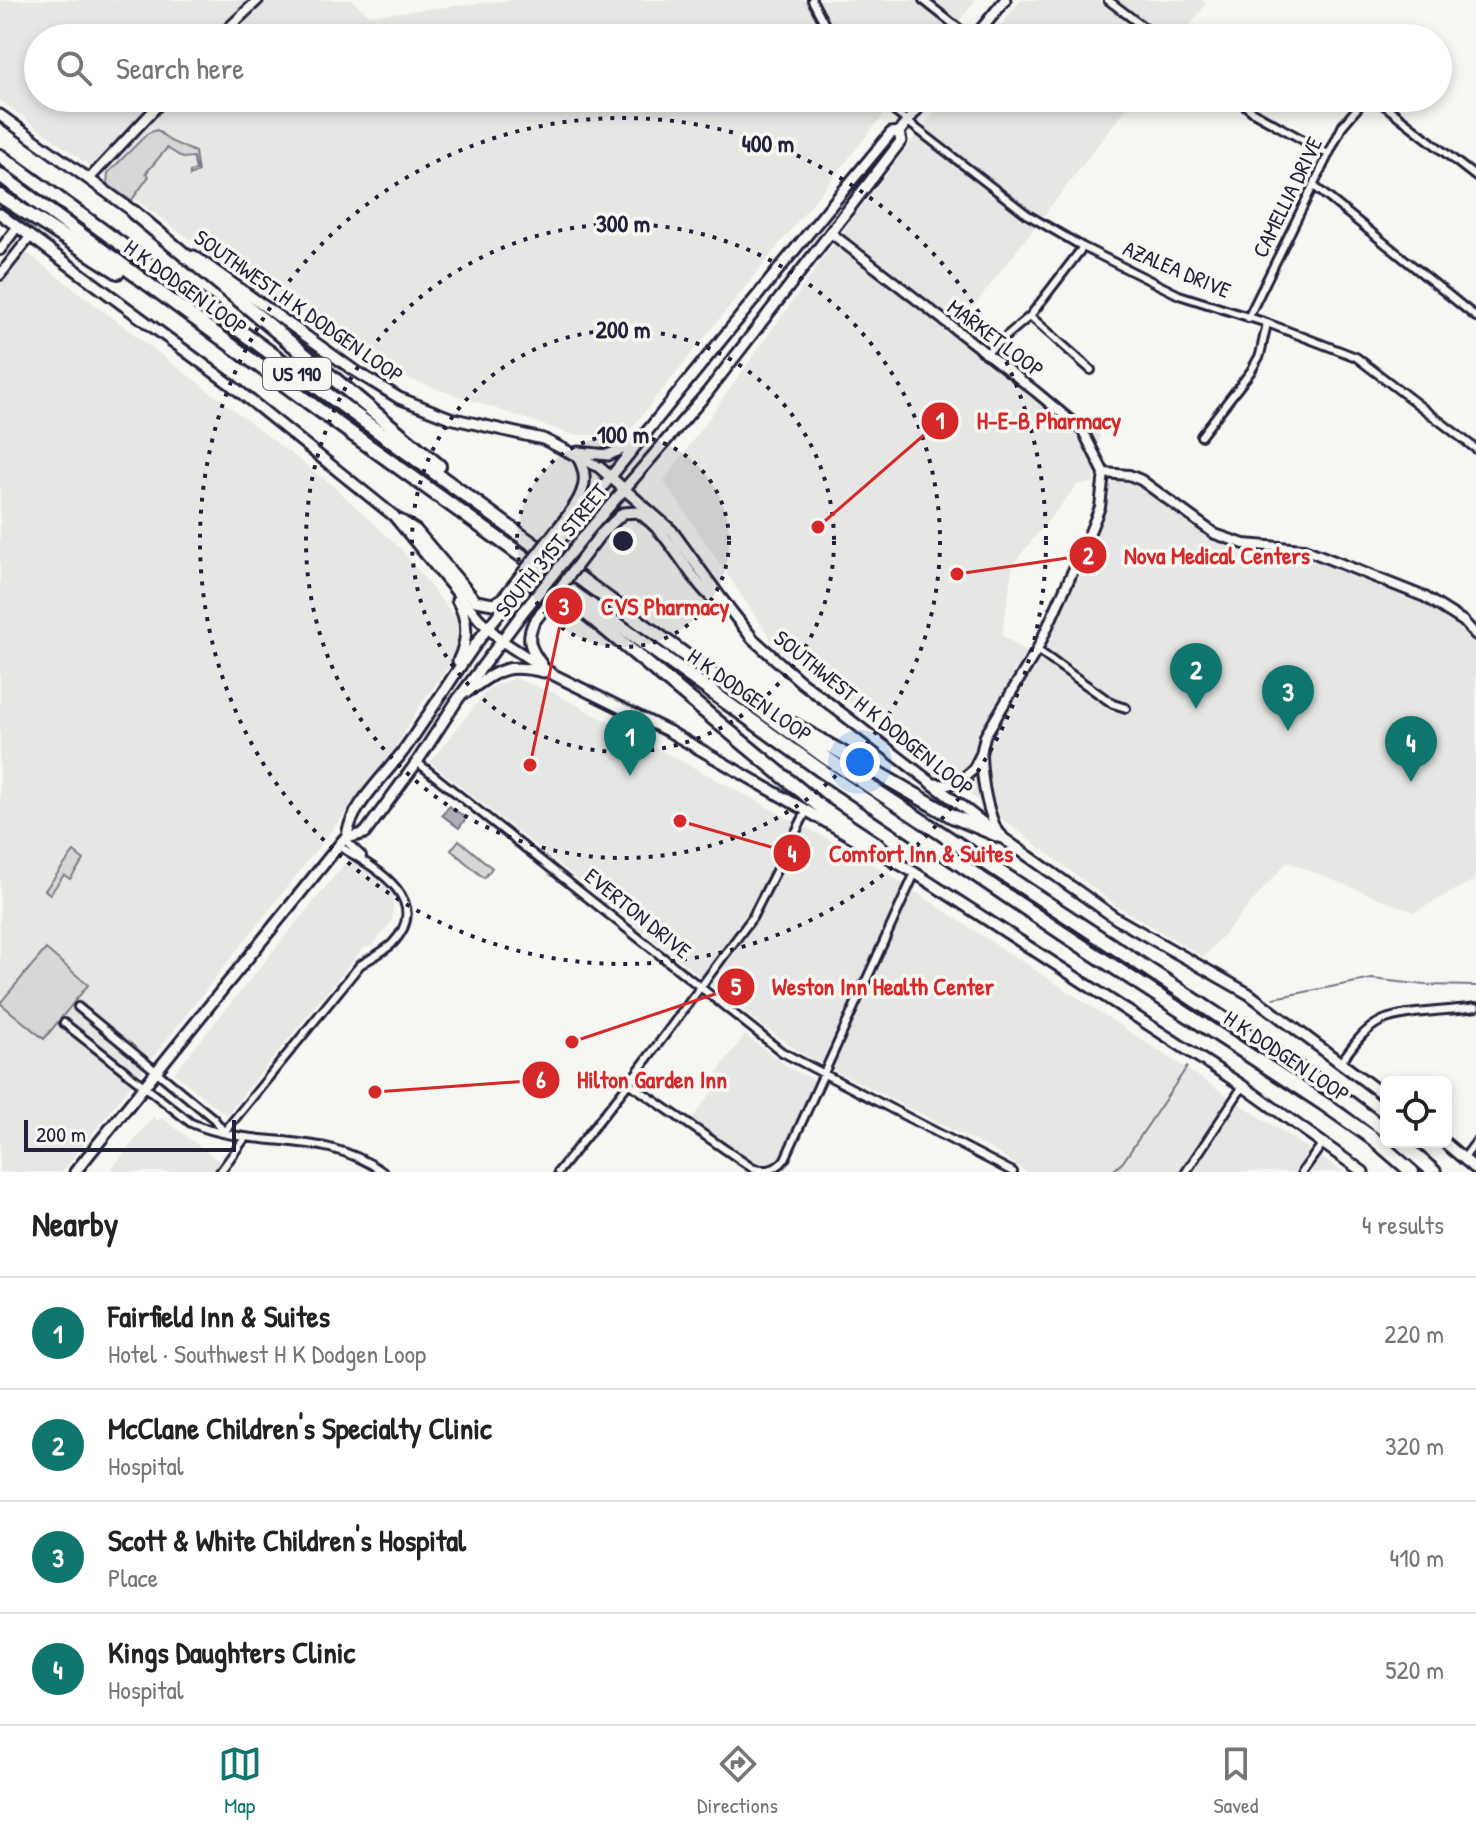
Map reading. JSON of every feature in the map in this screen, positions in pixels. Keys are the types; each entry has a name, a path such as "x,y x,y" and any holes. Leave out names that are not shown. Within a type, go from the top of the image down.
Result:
{"highway":[{"name":"H K DODGEN LOOP","path":"0,156 825,757 1333,1091 1380,1126"},
{"name":"H K DODGEN LOOP","path":"0,175 831,778 1324,1104 1375,1140 1412,1172"},
{"path":"0,196 220,337"},
{"path":"133,212 417,450 536,537 597,588"},
{"path":"426,485 459,516 567,597 823,809 876,844 895,861"},
{"path":"693,661 812,736 952,816 1000,836"},
{"path":"1407,1148 1434,1172"}],"main road":[{"path":"985,24 1005,0"},
{"name":"SOUTH 31ST STREET","path":"75,1172 343,841 348,822 405,749 505,600 573,517 643,440 689,378 891,133 899,132 914,112"},
{"name":"SOUTHWEST H K DODGEN LOOP","path":"0,115 352,369 399,398 450,418 543,439 573,452 610,476 672,531 753,639 800,681 1000,836 1117,919 1249,994 1380,1092"},
{"name":"SOUTH 31ST STREET","path":"343,841 365,833 523,612 625,487 682,425 901,141 899,132"},
{"path":"0,214 230,384 394,516 416,530 476,601 493,604 505,600"},
{"path":"573,452 608,455 643,440"},
{"path":"573,452 582,464 585,487 573,517"},
{"path":"550,672 529,646 528,633 600,535 623,513 637,512 666,539 708,596 732,613"},
{"path":"394,516 502,641 550,672 668,731 915,873 1243,1086 1363,1172"},
{"path":"435,700 459,660 467,629 464,613 446,579"},
{"path":"458,699 498,670 517,667 550,672"},
{"path":"1452,1148 1476,1169"}],"street":[{"path":"233,24 258,0"},
{"path":"923,0 955,24"},
{"path":"1108,0 1140,24"},
{"path":"813,1 825,24"},
{"path":"89,179 152,112"},
{"name":"AZALEA DRIVE","path":"895,112 1027,215 1179,295 1267,323 1356,357 1476,449"},
{"path":"1253,112 1328,154"},
{"name":"CAMELLIA DRIVE","path":"1248,318 1328,154 1343,125 1354,112"},
{"path":"1393,112 1476,177"},
{"path":"1314,186 1476,317"},
{"path":"0,250 17,227"},
{"name":"MARKET LOOP","path":"831,233 1083,431 1104,473"},
{"path":"0,275 30,237"},
{"path":"985,354 1030,316 1083,247"},
{"path":"1030,316 1091,370"},
{"path":"1201,436 1256,363 1267,323"},
{"path":"930,783 948,785 961,780 973,770 985,736 1037,650 1086,542 1100,507 1104,473 1129,475 1141,480 1207,529 1228,540 1304,549 1425,597 1463,621 1476,635"},
{"path":"1037,650 1113,704 1126,708"},
{"path":"981,754 990,817 1000,836"},
{"name":"EVERTON DRIVE","path":"417,762 782,1052 1013,1172"},
{"path":"558,1172 629,1083 752,918 806,812"},
{"path":"224,1132 360,965 386,949 404,925 404,901 398,889 343,841"},
{"path":"629,1083 752,1168 764,1172 774,1169 785,1159 915,873"},
{"path":"78,1007 214,1119 224,1132"},
{"path":"1341,1062 1356,1041 1381,1021 1476,1007"},
{"path":"64,1023 191,1123 213,1132 245,1138 325,1145 354,1154 383,1172"},
{"path":"1186,1172 1243,1086"},
{"path":"220,1172 245,1138"},
{"path":"1464,1158 1476,1142"},
{"path":"1302,1172 1323,1143"}],"shaded area":[{"path":"0,0 351,0 370,15 514,0 976,0 957,24 24,24 24,112 886,112 626,435 573,435 394,374 214,257 0,100"},
{"path":"1021,0 1202,0 1206,4 1191,24 1002,24"},
{"path":"934,112 1123,112 961,323 1100,435 1093,483 1078,484 1013,564 1002,635 1038,659 1102,521 1108,486 1117,478 1152,493 1224,545 1317,559 1426,604 1449,617 1476,644 1476,879 1414,912 1287,862 1204,957 1117,906 777,648 664,481 842,232"},
{"path":"157,130 170,141 195,152 198,172 190,176 190,172 196,170 193,157 183,158 167,148 146,173 149,176 131,201 107,184 108,173 148,133"},
{"path":"23,250 331,484 401,549 457,620 459,645 449,666 419,707 389,758 62,1172 0,1172 0,280"},
{"path":"515,678 554,693 867,860 1344,1172 1026,1172 1000,1154 801,1053 755,1020 430,762 489,688"},
{"path":"449,806 466,818 459,828 442,815"},
{"path":"459,840 492,868 484,878 451,850"},
{"path":"74,852 84,860 70,879 64,875 50,894 45,890"},
{"path":"350,857 394,893 392,921 373,945 362,949 226,1115 174,1073"},
{"path":"46,949 88,985 44,1039 0,1003"},
{"path":"745,1035 791,1069 814,1080 781,1154 771,1164 752,1162 692,1119 722,1078 717,1072"},
{"path":"153,1117 158,1121 161,1117 221,1163 213,1172 109,1172"}],"waterway":[{"path":"1274,998 1372,979 1425,985 1476,986"},
{"path":"1112,1172 1123,1162 1187,1067"}],"place":[{"name":"H-E-B Pharmacy","path":"818,527"},
{"name":"Nova Medical Centers","path":"957,574"},
{"name":"McClane Children's Specialty Clinic","path":"1196,709"},
{"name":"Scott & White Children's Hospital","path":"1288,731"},
{"name":"CVS Pharmacy","path":"530,765"},
{"name":"Fairfield Inn & Suites","path":"630,776"},
{"name":"Kings Daughters Clinic","path":"1411,782"},
{"name":"Comfort Inn & Suites","path":"680,821"},
{"name":"Weston Inn Health Center","path":"572,1042"},
{"name":"Hilton Garden Inn","path":"375,1092"}]}
